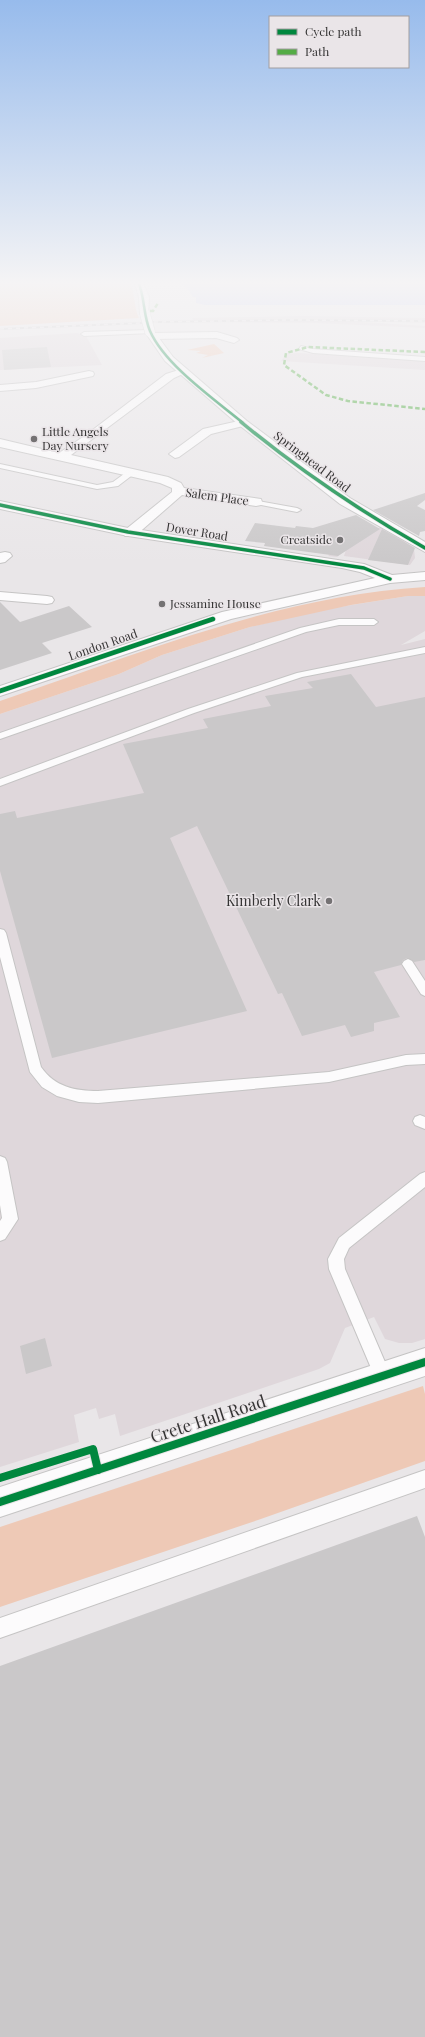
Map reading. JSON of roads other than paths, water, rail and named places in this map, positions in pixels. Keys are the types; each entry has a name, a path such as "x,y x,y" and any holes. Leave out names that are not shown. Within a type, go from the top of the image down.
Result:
{"street":[{"path":"0,388 36,385 73,376"},
{"path":"60,457 90,437 170,376"},
{"name":"Springhead Road","path":"187,376 243,423 345,500 425,547"},
{"path":"174,454 207,431 243,423"},
{"path":"0,443 172,482 178,486 179,492 130,533"},
{"name":"Salem Place","path":"179,492 256,502"},
{"name":"Dover Road","path":"0,505 70,522 130,533 335,563 354,568 364,568 390,578"},
{"path":"354,568 356,575 366,583"},
{"name":"London Road","path":"0,691 218,618 390,578 425,576"},
{"path":"0,596 48,600"},
{"name":"Crete Hall Road","path":"0,1502 425,1362"}],"lane":[{"path":"0,466 98,487 116,484 131,473"},
{"path":"256,502 297,510"},
{"path":"0,736 303,630 339,622 374,622"},
{"path":"0,783 153,725 300,675 425,650"},
{"path":"0,933 35,1068 49,1086 69,1095 98,1097 329,1077 406,1060 425,1059"},
{"path":"408,964 424,986"},
{"path":"0,1162 10,1219 0,1234"},
{"path":"383,1376 337,1269 336,1259 344,1243 425,1178"},
{"path":"0,1628 425,1479"}],"place":[{"name":"Little Angels Day Nursery","path":"34,439"},
{"name":"Creatside","path":"340,540"},
{"name":"Jessamine House","path":"162,604"},
{"name":"Kimberly Clark","path":"329,901"}]}
